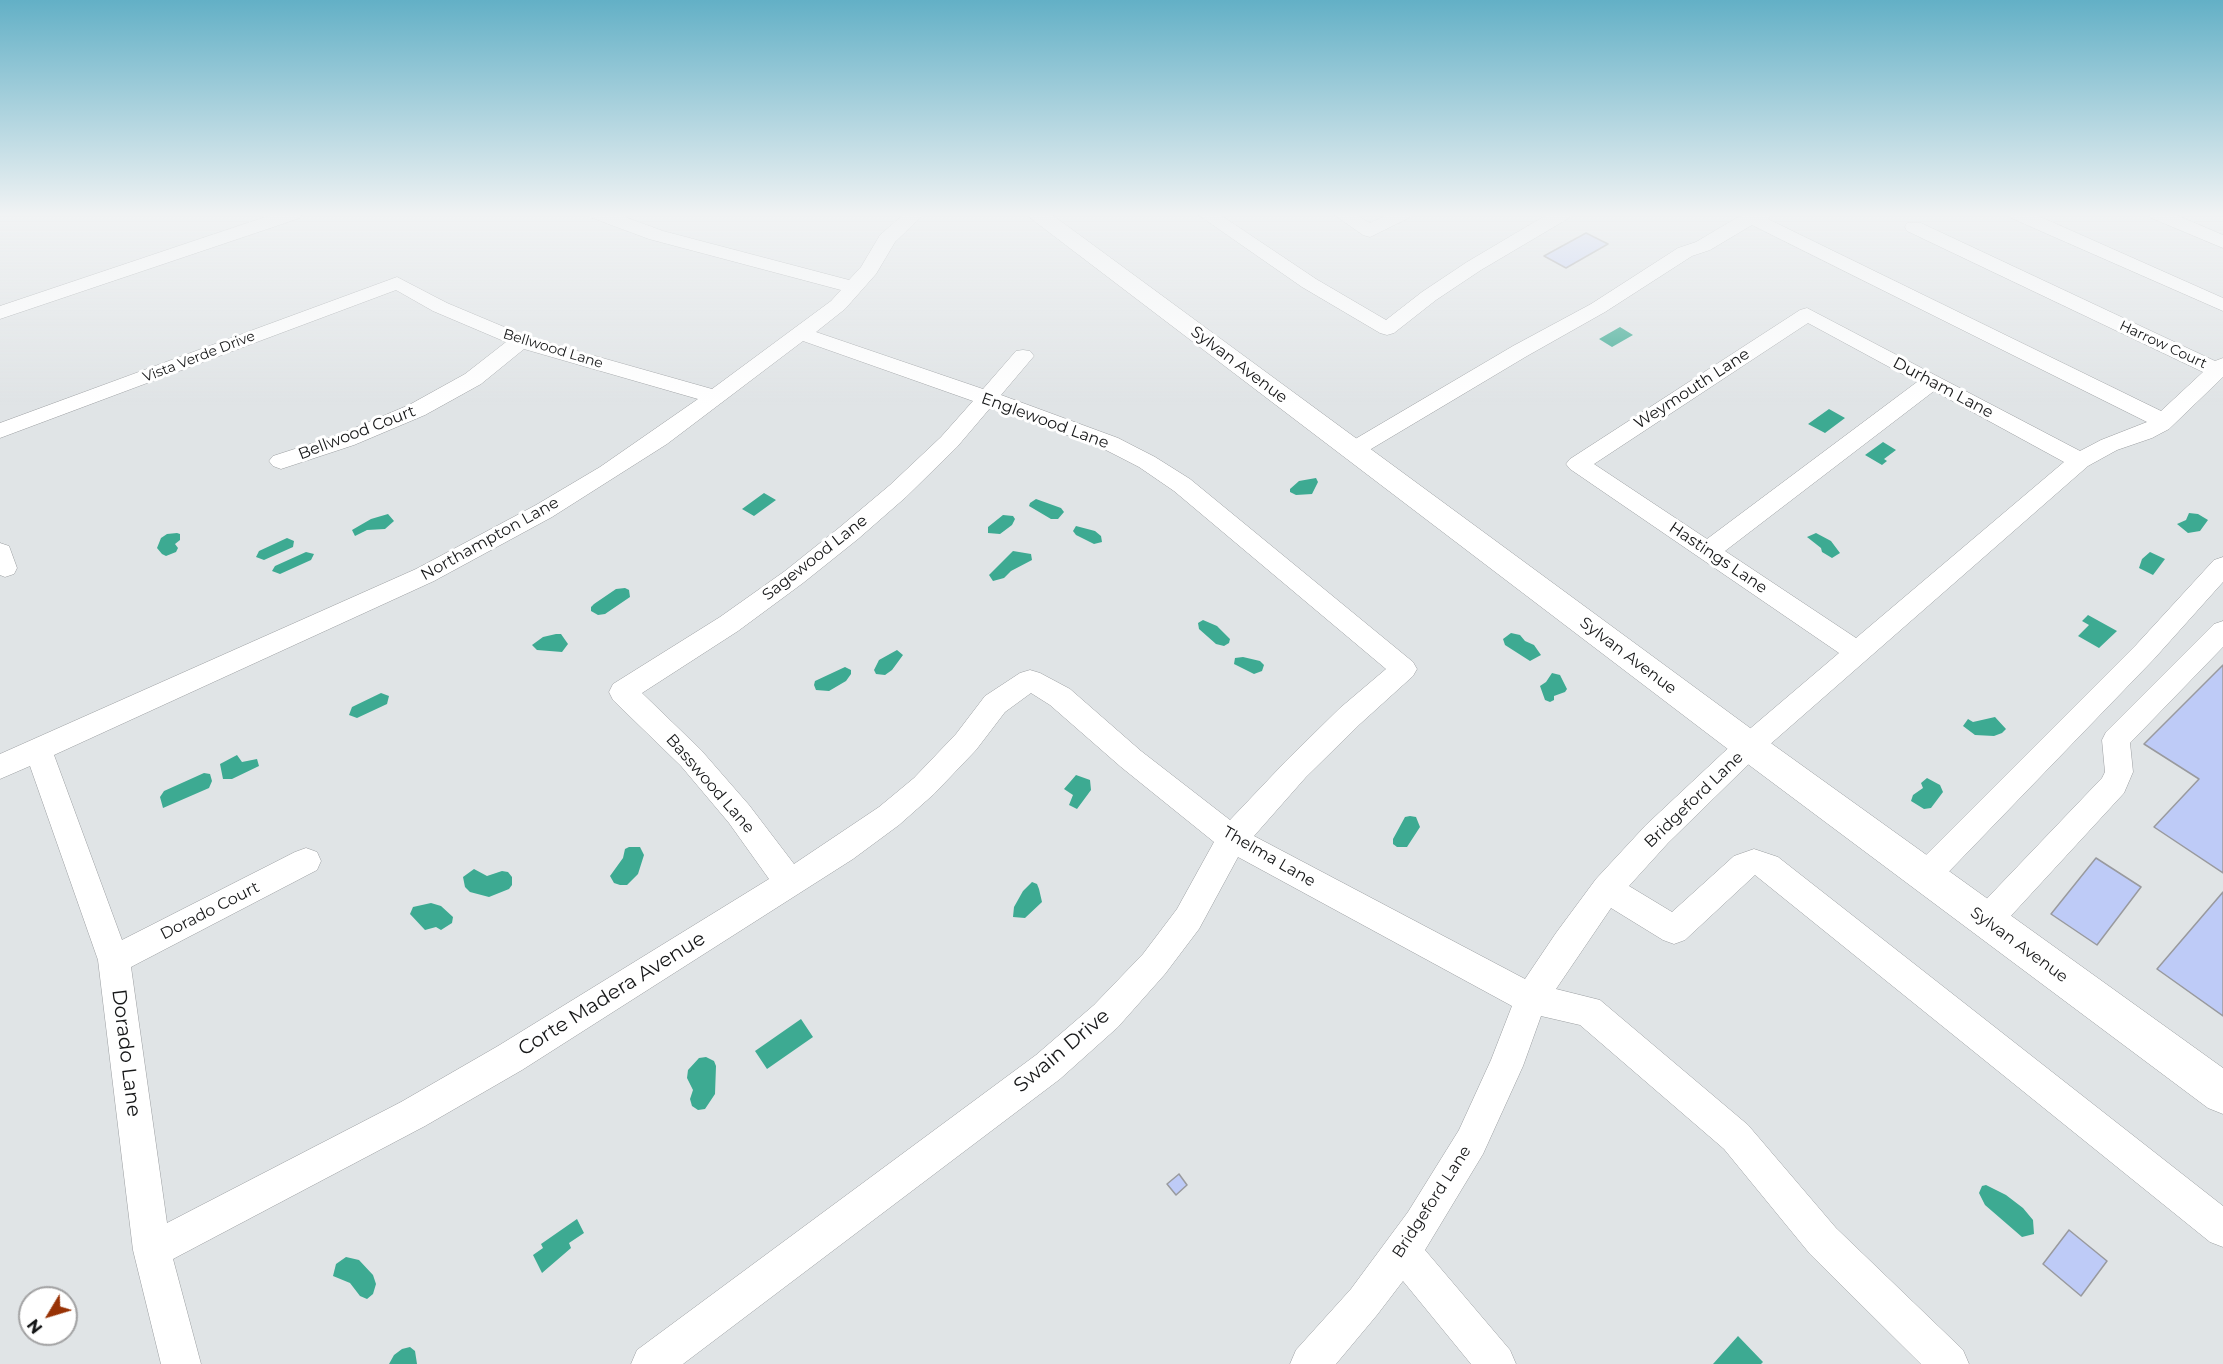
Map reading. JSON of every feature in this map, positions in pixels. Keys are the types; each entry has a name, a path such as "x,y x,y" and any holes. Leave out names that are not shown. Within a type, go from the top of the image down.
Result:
{"main road":[{"name":"Sylvan Avenue","path":"1122,278 1749,746 2223,1093"}],"street":[{"path":"0,313 105,278"},
{"path":"823,278 854,287"},
{"name":"Northampton Lane","path":"0,767 346,613 464,555 608,473 716,397 838,305 862,278"},
{"path":"1301,278 1387,329 1457,278"},
{"path":"1353,450 1520,351 1598,308 1645,278"},
{"path":"1879,278 2163,421"},
{"name":"Harrow Court","path":"2025,278 2220,367"},
{"path":"2161,278 2223,305"},
{"name":"Bellwood Lane","path":"397,283 440,307 520,341 716,397"},
{"name":"Vista Verde Drive","path":"0,431 397,283"},
{"name":"Durham Lane","path":"1807,314 2080,461"},
{"name":"Weymouth Lane","path":"1578,464 1807,314"},
{"name":"Englewood Lane","path":"800,333 1070,427 1110,443 1147,462 1182,485 1404,669"},
{"name":"Bellwood Court","path":"281,461 346,440 417,410 473,379 520,341"},
{"name":"Sagewood Lane","path":"623,692 729,624 794,577 849,533 932,459 987,400 1023,356"},
{"name":"Bridgeford Lane","path":"1310,1364 1364,1302 1421,1225 1471,1142 1506,1066 1531,999 1566,943 1607,889 1657,834 1749,746 2080,461 2109,445 2144,433 2163,421 2220,367"},
{"path":"1707,552 1932,382"},
{"name":"Hastings Lane","path":"1578,464 1857,652"},
{"path":"1925,876 2145,652 2223,566"},
{"path":"1986,921 2114,785 2119,772 2116,740 2223,632"},
{"name":"Swain Drive","path":"651,1364 1048,1067 1106,1016 1154,964 1188,919 1232,839 1296,769 1350,716 1404,669"},
{"name":"Thelma Lane","path":"1030,680 1060,697 1131,759 1232,839 1531,999 1587,1011 1736,1137 1823,1241 1949,1364"},
{"name":"Corte Madera Avenue","path":"152,1250 413,1114 510,1058 842,850 889,816 924,786 966,742 995,704 1030,680"},
{"name":"Basswood Lane","path":"623,692 698,766 739,814 789,882"},
{"name":"Dorado Lane","path":"38,750 114,960 152,1250 181,1364"},
{"name":"Dorado Court","path":"114,960 306,861"},
{"path":"1607,889 1674,930 1745,865 1754,862 1767,866 2223,1229"},
{"path":"1402,1251 1496,1364"}],"shaded area":[{"path":"1620,327 1633,335 1612,347 1599,339"},
{"path":"1829,409 1845,418 1825,433 1808,424"},
{"path":"1883,442 1896,450 1884,459 1887,461 1882,465 1865,455"},
{"path":"1316,478 1318,482 1312,494 1296,495 1290,492 1290,489 1299,481"},
{"path":"764,493 776,500 754,516 742,509"},
{"path":"1036,499 1061,508 1064,512 1058,519 1051,519 1029,506"},
{"path":"2189,513 2198,514 2208,520 2200,531 2188,533 2177,524 2186,520"},
{"path":"388,514 394,521 385,529 367,530 355,536 352,530 371,519"},
{"path":"1003,515 1013,516 1015,519 1012,525 1000,534 988,533 988,527"},
{"path":"1076,526 1095,531 1101,536 1102,542 1094,544 1076,535 1073,531"},
{"path":"1816,533 1831,541 1840,553 1832,558 1822,552 1821,548 1807,537"},
{"path":"167,534 180,534 180,540 175,544 178,548 176,552 166,556 162,554 157,548 161,538"},
{"path":"287,538 294,541 293,547 264,560 256,557 259,551"},
{"path":"1013,551 1031,554 1032,560 1011,571 1004,578 993,581 989,575"},
{"path":"306,552 314,554 311,560 280,574 272,571 275,566"},
{"path":"2150,552 2165,559 2153,575 2139,568 2142,559"},
{"path":"616,589 629,590 630,597 605,614 598,615 591,611 594,604"},
{"path":"2088,615 2117,631 2099,648 2078,636 2089,625 2082,621"},
{"path":"1203,620 1217,626 1230,639 1229,643 1224,646 1216,644 1199,629 1198,623"},
{"path":"1511,633 1520,635 1525,641 1534,645 1541,655 1530,661 1505,645 1503,639"},
{"path":"561,634 568,644 562,652 537,650 532,645 543,637"},
{"path":"897,650 903,655 892,670 885,675 876,674 874,670 879,660"},
{"path":"1243,657 1260,661 1264,665 1262,671 1254,674 1234,664 1235,658"},
{"path":"845,667 851,670 846,681 829,691 816,690 815,681"},
{"path":"1552,673 1560,675 1567,689 1554,696 1554,700 1550,702 1545,700 1540,686"},
{"path":"381,693 389,696 387,704 357,718 349,715 352,707"},
{"path":"1995,717 2006,729 1994,736 1975,735 1963,726 1968,719 1973,722"},
{"path":"237,755 242,762 257,759 259,766 232,779 223,779 220,764"},
{"path":"204,773 210,774 212,781 209,788 163,808 160,797 164,791"},
{"path":"1076,775 1090,780 1091,790 1077,809 1069,805 1073,795 1064,789"},
{"path":"1927,778 1940,785 1943,792 1931,808 1924,809 1911,801 1913,795 1923,788 1921,783"},
{"path":"1405,817 1416,817 1420,827 1407,847 1397,847 1393,844 1393,839"},
{"path":"640,847 644,855 638,874 627,885 620,885 614,883 610,876 623,858 625,849"},
{"path":"474,869 487,876 502,871 508,872 512,877 512,885 509,889 489,897 470,892 465,887 463,877"},
{"path":"1032,882 1037,884 1042,902 1025,918 1013,917 1014,907 1023,891"},
{"path":"431,903 441,906 453,917 452,923 441,930 436,927 425,930 410,914 413,907"},
{"path":"801,1019 813,1037 767,1069 755,1051"},
{"path":"706,1057 714,1061 716,1066 715,1094 705,1109 698,1110 692,1106 690,1099 693,1090 687,1078 688,1070 699,1058"},
{"path":"1986,1185 2006,1195 2023,1208 2033,1220 2034,1234 2022,1237 1985,1205 1979,1193 1982,1186"},
{"path":"577,1219 584,1233 569,1243 571,1248 542,1273 533,1255 543,1248 541,1244"},
{"path":"346,1257 359,1260 373,1275 376,1284 373,1294 367,1299 360,1296 350,1283 333,1276 336,1264"},
{"path":"1738,1336 1763,1362 1761,1364 1713,1364"},
{"path":"410,1347 415,1351 417,1364 389,1364 394,1355"}],"building":[{"path":"2223,665 2223,873 2154,827 2199,779 2144,744"},
{"path":"2096,858 2141,887 2097,945 2051,914"},
{"path":"2223,892 2223,1016 2157,969"},
{"path":"1179,1174 1187,1185 1176,1195 1167,1184"},
{"path":"2069,1230 2107,1261 2081,1296 2043,1264"}]}
